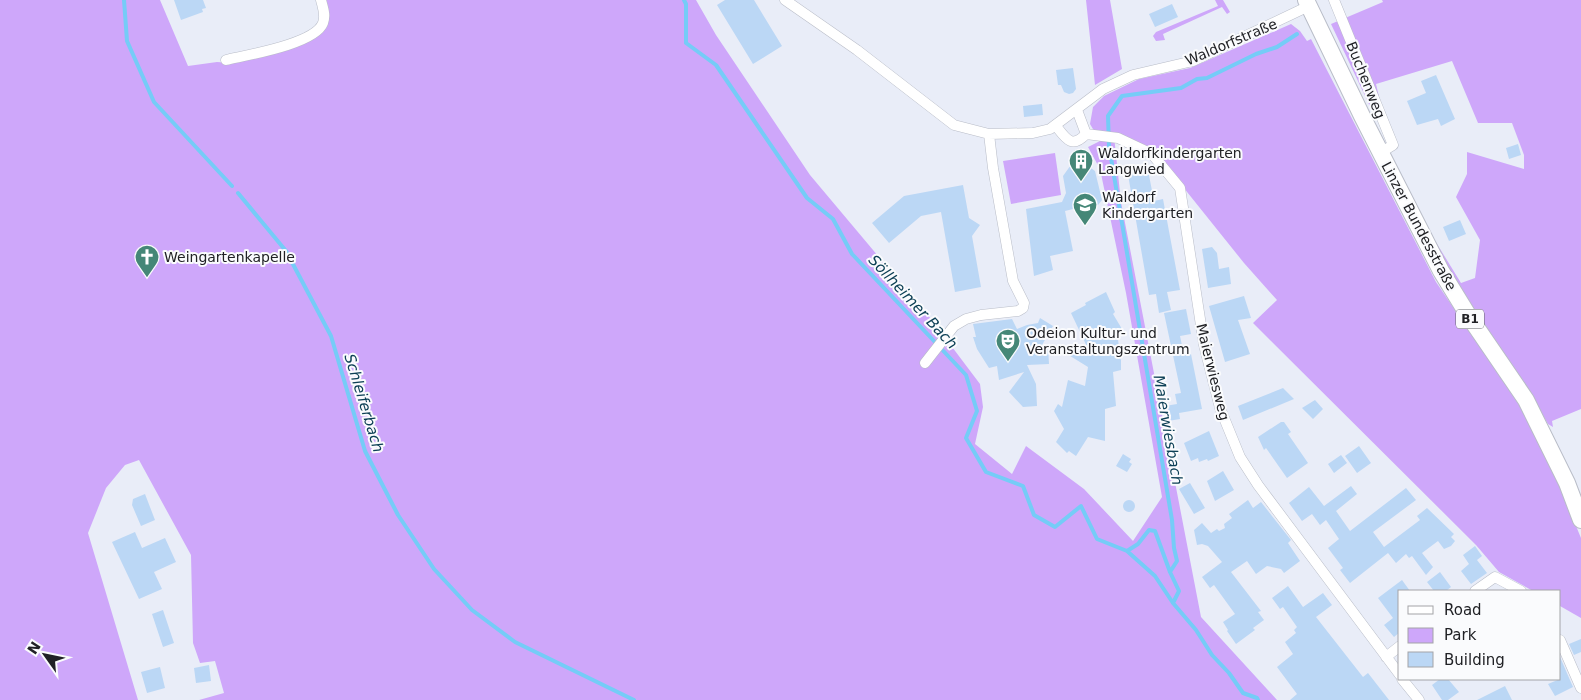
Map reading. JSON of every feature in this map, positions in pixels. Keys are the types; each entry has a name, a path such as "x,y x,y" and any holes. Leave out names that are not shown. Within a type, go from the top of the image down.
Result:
{"main road":[{"name":"Linzer Bundesstraße","path":"1308,3 1380,153 1441,271 1468,315 1526,400 1563,475 1581,520"}],"street":[{"path":"226,60 285,46 314,35 323,25 325,15 321,0"},
{"name":"Waldorfstraße","path":"785,0 857,50 954,125 989,134 1033,133 1050,129 1103,89 1133,75 1193,61 1308,3"},
{"name":"Buchenweg","path":"1334,0 1393,145 1380,153"},
{"path":"1077,110 1086,134"},
{"name":"Maierwiesweg","path":"1056,126 1065,138 1073,142 1080,141 1086,134 1118,138 1152,154 1180,188 1204,345 1222,414 1240,457 1398,672"},
{"path":"927,361 954,326 966,319 981,315 1018,311 1023,308 1024,303 1013,281 993,168 989,134"},
{"path":"1477,590 1495,577 1519,590"},
{"path":"1561,642 1581,688"},
{"path":"1386,657 1398,648"},
{"path":"1403,680 1419,700"}],"green space":[{"path":"0,0 160,0 188,66 217,62 231,63 326,26 324,0 696,0 716,35 810,175 931,319 980,384 983,407 975,444 1012,474 1026,446 1084,489 1133,541 1162,497 1126,293 1100,169 1088,147 1100,141 1090,124 1093,107 1104,96 1139,79 1190,68 1291,24 1300,31 1307,41 1311,39 1436,282 1522,409 1554,473 1581,538 1581,618 1561,607 1561,590 1531,590 1499,572 1476,545 1253,323 1277,300 1244,263 1155,152 1145,145 1114,136 1121,202 1201,617 1277,700 199,700 224,693 215,661 200,663 193,643 191,555 139,460 125,465 106,488 88,533 138,700 0,700"},
{"path":"1086,0 1110,0 1122,69 1095,85"},
{"path":"1215,0 1223,0 1230,12 1227,14 1222,7 1163,34 1165,40 1156,41 1153,36 1156,32 1218,6"},
{"path":"1382,0 1581,0 1581,409 1552,421 1553,427 1548,424 1519,376 1456,284 1426,226 1461,283 1475,278 1480,240 1456,197 1467,174 1467,152 1524,169 1524,155 1512,123 1478,123 1452,61 1376,84 1387,130 1375,117 1331,24 1383,2"},
{"path":"1055,153 1061,195 1011,204 1003,161"}],"building":[{"path":"174,0 203,0 206,8 202,9 203,12 181,20"},
{"path":"725,0 754,0 782,46 753,64 717,5"},
{"path":"1172,4 1178,17 1155,27 1149,14"},
{"path":"1073,68 1076,89 1073,93 1069,94 1064,92 1061,85 1058,85 1056,70"},
{"path":"1436,75 1455,119 1441,126 1438,119 1417,125 1407,101 1426,93 1421,81"},
{"path":"1042,104 1043,115 1024,117 1023,106"},
{"path":"1518,144 1521,155 1509,159 1506,148"},
{"path":"1081,161 1095,171 1102,200 1098,205 1093,206 1084,199 1077,208 1065,211 1073,251 1050,256 1053,270 1034,276 1026,209 1062,202 1066,193 1063,176 1073,162"},
{"path":"1147,165 1154,201 1163,199 1180,290 1167,292 1171,310 1159,313 1156,294 1149,295 1127,169"},
{"path":"963,185 969,218 980,225 972,236 981,287 955,292 941,212 921,216 889,243 872,223 904,196"},
{"path":"1460,220 1466,234 1449,241 1443,227"},
{"path":"1212,247 1217,253 1219,269 1229,267 1231,284 1208,288 1202,249"},
{"path":"1106,292 1115,312 1113,314 1122,329 1117,332 1121,370 1113,372 1116,406 1105,409 1105,441 1088,437 1076,456 1069,451 1067,453 1056,442 1064,429 1054,411 1058,404 1062,407 1068,380 1085,386 1088,367 1054,346 1089,351 1071,313"},
{"path":"1244,296 1251,318 1238,320 1250,354 1225,362 1209,306"},
{"path":"1186,309 1191,334 1180,336 1184,355 1191,354 1202,409 1179,413 1180,419 1168,421 1165,406 1177,404 1175,394 1181,393 1164,313"},
{"name":"Odeion Kultur- und Veranstaltungszentrum","path":"1040,318 1053,326 1042,345 1048,347 1049,364 1027,365 1036,384 1037,406 1023,407 1009,392 1024,372 999,380 997,366 989,368 977,349 973,337 976,337 973,324 1012,319 1017,329 1038,323"},
{"path":"1283,388 1294,399 1243,420 1238,406"},
{"path":"1315,400 1323,409 1313,419 1302,408"},
{"path":"1284,422 1291,432 1288,434 1308,463 1287,478 1266,448 1264,450 1258,437"},
{"path":"1209,431 1219,456 1208,461 1207,459 1199,462 1198,458 1191,461 1184,443"},
{"path":"1359,446 1371,463 1357,473 1345,456"},
{"path":"1123,454 1131,459 1129,462 1132,464 1127,472 1116,466"},
{"path":"1341,455 1347,463 1334,473 1328,464"},
{"path":"1223,471 1234,490 1215,501 1207,481"},
{"path":"1190,483 1205,508 1194,514 1179,489"},
{"path":"1351,486 1357,494 1336,511 1350,531 1406,488 1416,500 1373,532 1384,547 1420,520 1417,516 1427,508 1454,534 1451,537 1455,541 1451,546 1444,549 1438,541 1422,553 1433,567 1426,575 1412,556 1409,558 1406,554 1396,563 1388,553 1350,583 1340,570 1343,568 1328,548 1339,539 1326,520 1320,525 1312,514 1302,521 1289,503 1309,487 1324,506"},
{"path":"145,494 155,520 141,526 132,505 133,499"},
{"path":"1127,500 1131,500 1135,506 1131,512 1127,512 1123,508 1123,504"},
{"path":"1248,500 1253,508 1261,502 1291,540 1288,543 1300,561 1284,573 1281,569 1267,566 1256,574 1247,561 1231,572 1261,611 1258,612 1264,620 1253,628 1255,630 1236,644 1223,622 1235,614 1214,585 1210,588 1202,577 1222,562 1208,546 1197,545 1194,530 1202,523 1211,533 1217,529 1219,531 1225,528 1224,524 1232,518 1229,514"},
{"path":"135,532 142,548 165,538 176,562 154,572 162,589 139,599 112,542"},
{"path":"1475,546 1482,556 1477,560 1487,573 1471,584 1461,571 1469,564 1463,555"},
{"path":"1440,572 1451,587 1447,590 1433,590 1427,582"},
{"path":"1402,580 1409,590 1398,590 1398,634 1394,637 1384,625 1393,618 1378,598"},
{"path":"1288,586 1303,607 1323,593 1332,605 1316,617 1363,677 1368,673 1389,700 1290,700 1297,694 1277,667 1293,654 1285,642 1296,633 1294,630 1297,627 1283,607 1280,609 1272,598"},
{"path":"163,610 174,643 163,647 152,614"},
{"path":"1581,639 1581,652 1574,655 1569,644"},
{"path":"1561,659 1573,687 1555,696 1548,684 1561,680"},
{"path":"209,665 211,681 196,683 194,668"},
{"path":"160,667 165,688 147,693 141,672"},
{"path":"1439,680 1449,680 1459,692 1448,700 1442,700 1432,685"},
{"path":"1505,686 1512,700 1477,700"}],"waterway":[{"name":"Schleiferbach","path":"124,0 127,41 154,102 232,186"},
{"name":"Söllheimer Bach","path":"684,0 686,4 686,43 716,65 807,198 833,219 852,254 966,375 977,411 966,438 986,472 1023,486 1034,515 1055,527 1081,506 1097,539 1127,551 1155,576 1173,603 1196,630 1212,655 1229,673 1243,693 1258,700"},
{"name":"Maierwiesbach","path":"1170,572 1177,561 1172,520 1109,146 1108,116 1122,96 1181,88 1197,79 1207,78 1256,54 1277,47 1297,34"},
{"name":"Schleiferbach","path":"238,193 286,251 331,336 365,451 398,515 434,569 472,610 515,642 634,700"},
{"name":"Söllheimer Bach","path":"1127,551 1138,544 1149,530 1155,531 1179,591 1173,603"}],"place":[{"name":"Waldorfkindergarten Langwied","path":"1081,182"},
{"name":"Waldorf Kindergarten","path":"1085,226"},
{"name":"Weingartenkapelle","path":"147,278"},
{"name":"Odeion Kultur- und Veranstaltungszentrum","path":"1008,362"}]}
